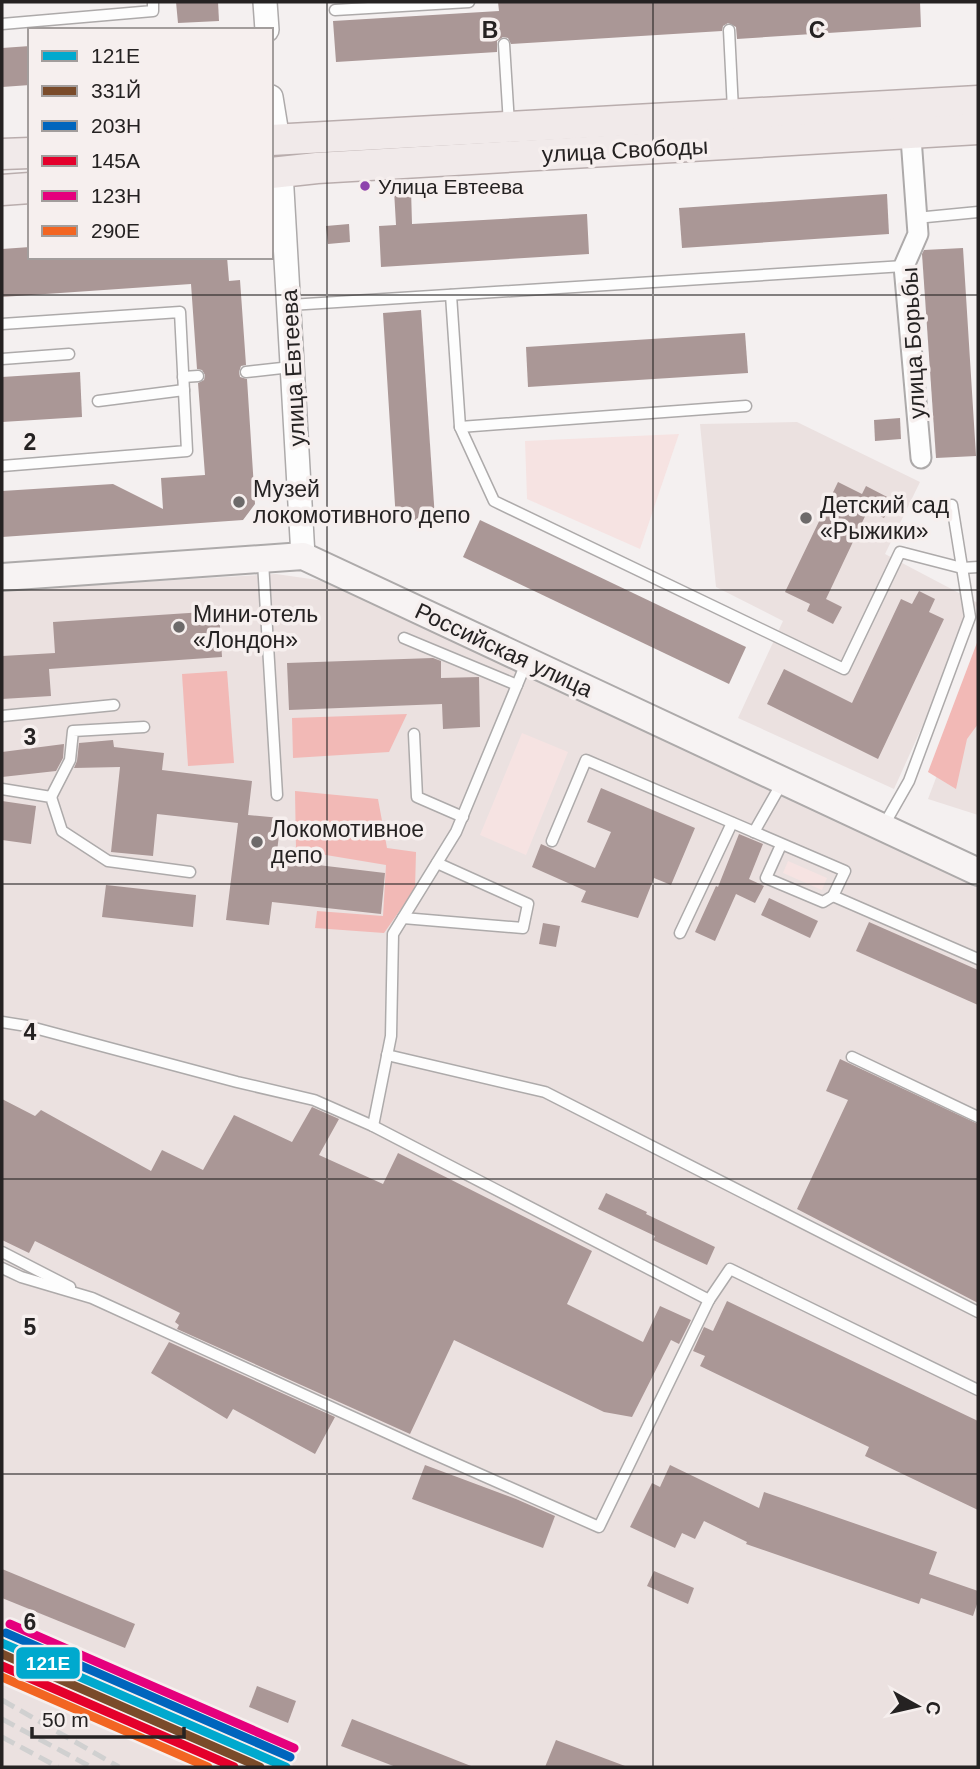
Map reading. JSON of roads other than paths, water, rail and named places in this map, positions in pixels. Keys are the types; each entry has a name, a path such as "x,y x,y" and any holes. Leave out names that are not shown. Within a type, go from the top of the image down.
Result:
{"main road":[{"name":"улица Свободы","path":"276,172 909,119 978,101"},
{"name":"улица Свободы","path":"275,140 733,115 909,119 978,129"},
{"name":"улица Евтеева","path":"275,140 276,172"},
{"path":"2,154 28,153"},
{"path":"2,190 28,188"},
{"name":"Российская улица","path":"2,577 303,556 978,872"}],"street":[{"path":"265,2 267,28"},
{"name":"улица Евтеева","path":"273,118 275,140"},
{"name":"улица Борьбы","path":"909,119 918,234 904,266 920,458"},
{"name":"улица Евтеева","path":"276,172 289,305 303,556"}],"lane":[{"path":"2,24 153,11 153,2"},
{"path":"335,10 469,2"},
{"path":"729,30 733,115"},
{"path":"504,44 510,127"},
{"path":"916,218 978,212"},
{"path":"289,305 904,266"},
{"path":"451,295 460,428 494,501 844,669 900,552 962,568 978,567"},
{"path":"2,324 180,312 187,451 2,466"},
{"path":"2,359 69,354"},
{"path":"246,372 292,367"},
{"path":"183,377 198,376"},
{"path":"98,401 184,390"},
{"path":"460,428 746,406"},
{"path":"883,826 909,781 970,617 952,505"},
{"path":"262,559 277,795"},
{"path":"404,638 517,685"},
{"path":"373,1126 391,1036 393,934 463,817 527,661"},
{"path":"2,716 114,705"},
{"path":"144,727 73,731 70,760 51,797 62,831 108,861 190,872"},
{"path":"414,734 417,797 463,817"},
{"path":"552,841 586,760 845,871 832,896 823,902 766,878 781,845"},
{"path":"754,832 783,780"},
{"path":"2,789 51,797"},
{"path":"680,933 732,823"},
{"path":"403,918 523,928 528,904 437,863"},
{"path":"832,896 978,959"},
{"path":"2,1022 27,1026 314,1100 373,1126 709,1300"},
{"path":"387,1055 545,1092 978,1312"},
{"path":"852,1057 978,1117"},
{"path":"2,1252 92,1297 599,1527 709,1300 730,1269 978,1390"},
{"path":"2,1268 21,1277 92,1297"}],"railway":[{"path":"2,1700 119,1767"},
{"path":"2,1719 91,1767"},
{"path":"2,1737 58,1767"}],"place":[{"name":"Улица Евтеева","path":"365,186"},
{"name":"Музей локомотивного депо","path":"239,502"},
{"name":"Детский сад «Рыжики»","path":"806,518"},
{"name":"Мини-отель «Лондон»","path":"179,627"},
{"name":"Локомотивное депо","path":"257,842"}]}
